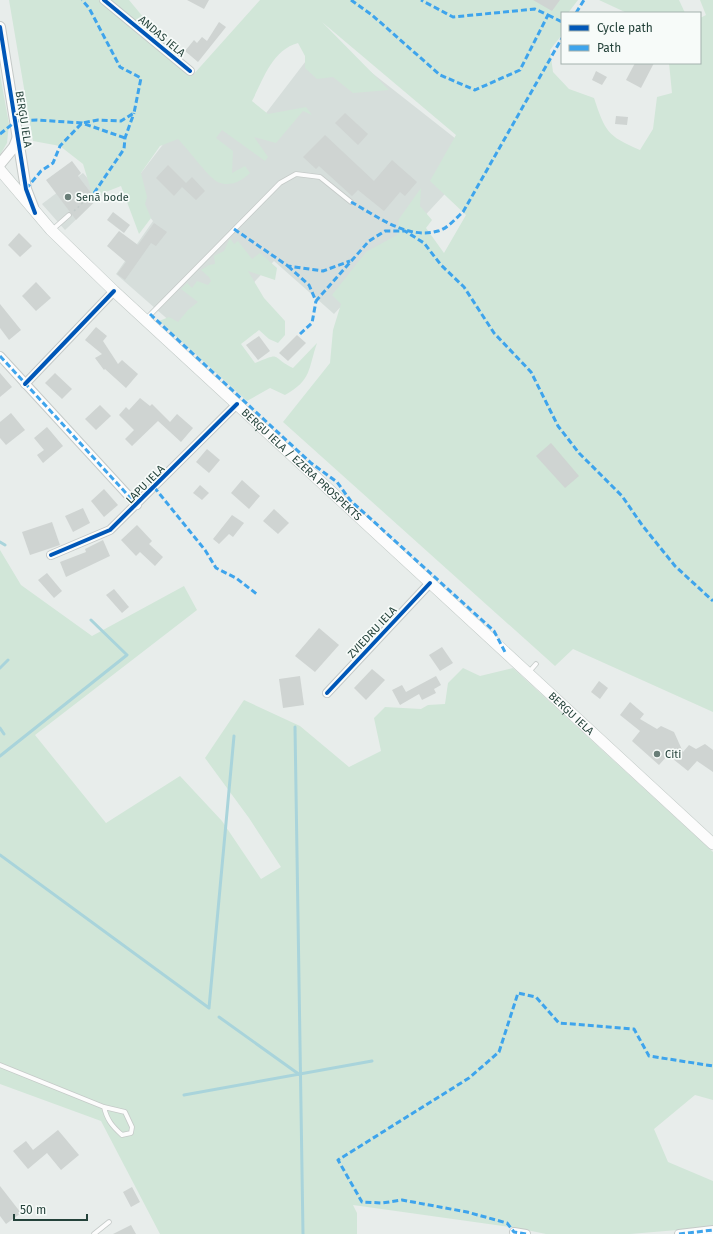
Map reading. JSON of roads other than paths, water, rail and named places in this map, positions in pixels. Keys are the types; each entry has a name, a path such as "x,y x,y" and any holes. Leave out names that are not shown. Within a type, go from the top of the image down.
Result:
{"main road":[{"name":"BERĢU IELA / EZERA PROSPEKTS","path":"0,170 51,230 114,291 430,583"},
{"name":"BERĢU IELA","path":"430,583 713,844"}],"street":[{"name":"ANDAS IELA","path":"104,0 190,71"},
{"name":"BERĢU IELA","path":"0,27 26,189 35,213"},
{"name":"BERĢU IELA","path":"0,164 14,147 18,135"},
{"path":"24,384 114,291"},
{"name":"LAPU IELA","path":"0,356 24,384 137,505"},
{"name":"LAPU IELA","path":"51,555 110,530 137,505 237,404"},
{"name":"ZVIEDRU IELA","path":"327,693 430,583"},
{"path":"679,1234 713,1230"},
{"path":"514,1232 526,1234"}],"lane":[{"path":"146,319 280,183 296,174 320,177 351,202"},
{"path":"51,230 70,214"},
{"path":"527,673 536,664"},
{"path":"0,1065 104,1107 125,1112 132,1127 131,1133 122,1135 112,1126 106,1116 104,1107"},
{"path":"94,1234 108,1222"}],"waterway":[{"path":"0,542 5,545"},
{"path":"0,756 127,655 91,620"},
{"path":"0,668 8,660"},
{"path":"295,727 303,1234"},
{"path":"0,728 4,734"},
{"path":"0,855 209,1008 234,736"},
{"path":"219,1017 300,1075"},
{"path":"184,1095 372,1061"}],"place":[{"name":"Senā bode","path":"68,197"},
{"name":"Citi","path":"657,754"}]}
